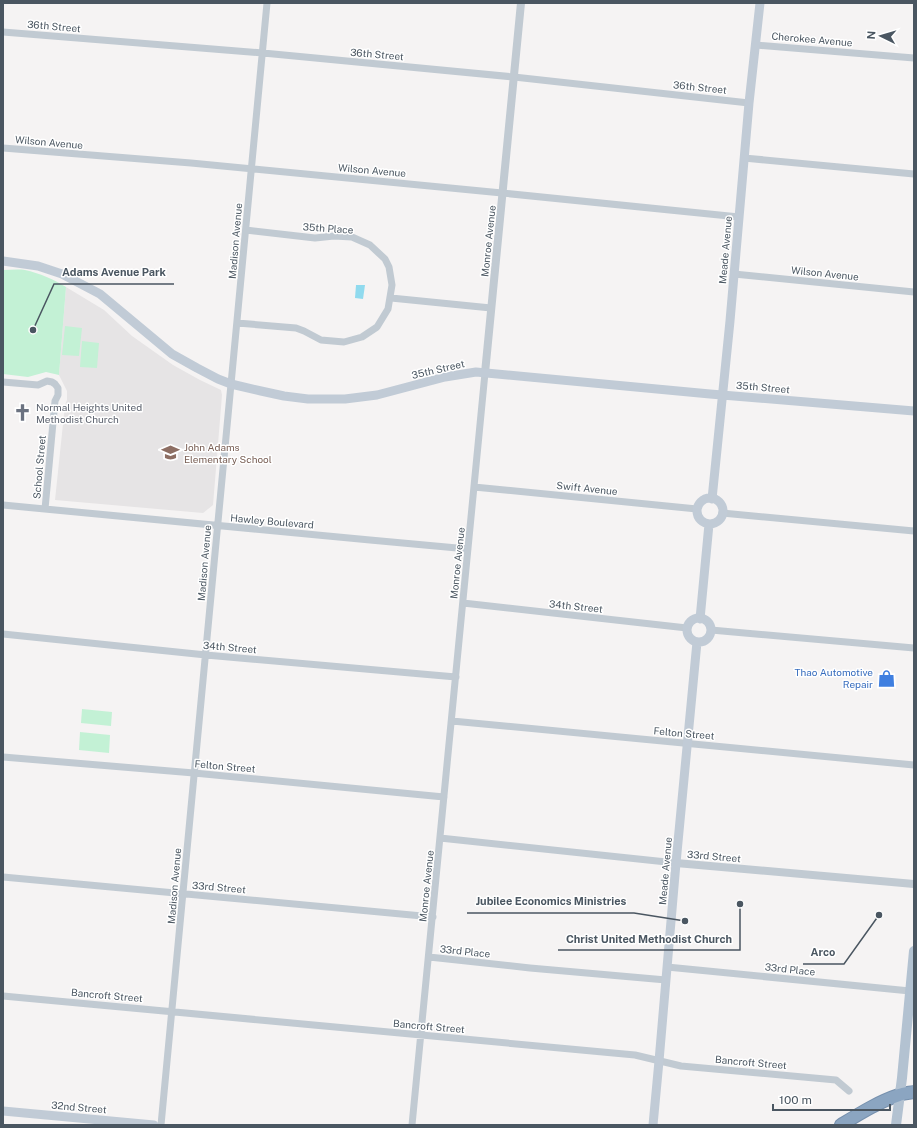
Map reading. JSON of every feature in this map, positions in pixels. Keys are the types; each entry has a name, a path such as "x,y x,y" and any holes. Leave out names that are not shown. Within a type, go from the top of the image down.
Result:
{"highway":[{"path":"840,1125 862,1112 899,1095 914,1092"}],"main road":[{"name":"Meade Avenue","path":"712,499 749,102 760,3"},
{"name":"35th Street","path":"3,261 38,266 62,274 100,294 172,354 197,368 231,384 284,396 308,399 345,399 388,392 445,377 476,372 914,411"},
{"path":"705,499 712,499 717,500 722,507 720,520 717,523 704,523 698,516 697,509 701,502 705,499"},
{"path":"700,619 709,524"},
{"path":"694,619 700,619 705,620 708,623 711,630 708,638 701,642 697,642 690,639 687,628 691,621 694,619"},
{"name":"Meade Avenue","path":"653,1125 697,642"},
{"path":"896,1125 914,951"},
{"name":"32nd Street","path":"3,1111 154,1125"}],"street":[{"name":"Madison Avenue","path":"161,1125 267,3"},
{"name":"Monroe Avenue","path":"412,1125 521,3"},
{"name":"36th Street","path":"3,32 263,53 514,77 749,102"},
{"name":"Cherokee Avenue","path":"756,45 914,58"},
{"name":"Wilson Avenue","path":"3,148 251,169 739,217"},
{"path":"744,158 914,174"},
{"name":"35th Place","path":"237,323 296,328 321,340 344,342 362,337 377,327 388,309 392,285 389,267 385,259 370,245 352,237 334,236 315,238 246,230"},
{"name":"Wilson Avenue","path":"734,274 914,292"},
{"path":"390,298 491,308"},
{"name":"School Street","path":"3,382 38,385 47,381 52,382 58,388 58,395 55,401 45,509"},
{"name":"Swift Avenue","path":"474,487 697,509"},
{"name":"Hawley Boulevard","path":"3,505 468,548"},
{"path":"722,513 914,531"},
{"name":"34th Street","path":"463,603 687,628"},
{"path":"711,630 914,648"},
{"name":"34th Street","path":"3,634 206,655 456,677"},
{"name":"Felton Street","path":"452,721 914,765"},
{"name":"Felton Street","path":"3,757 194,773 444,797"},
{"name":"33rd Street","path":"440,838 676,863 914,884"},
{"name":"33rd Street","path":"3,877 433,917"},
{"name":"33rd Place","path":"429,957 666,980"},
{"name":"33rd Place","path":"667,967 910,991"},
{"name":"Bancroft Street","path":"3,996 635,1055 680,1066 836,1080 849,1091"}],"shaded area":[{"path":"66,287 104,310 132,336 173,365 221,390 222,395 213,505 203,513 55,500 65,405 67,400 67,391 59,375"}],"green space":[{"path":"3,270 30,271 47,277 66,287 59,375 46,372 28,377 3,374"},
{"path":"65,326 82,328 79,356 62,355"},
{"path":"82,341 99,343 97,368 80,367"},
{"path":"82,709 112,712 111,726 81,723"},
{"path":"80,732 110,735 109,753 79,750"}],"water":[{"path":"356,285 365,285 363,299 355,298"}],"place":[{"name":"Adams Avenue Park","path":"33,330"},
{"name":"Normal Heights United Methodist Church","path":"23,413"},
{"name":"John Adams Elementary School","path":"171,453"},
{"name":"Thao Automotive Repair","path":"886,678"},
{"name":"Christ United Methodist Church","path":"740,904"},
{"name":"Arco","path":"879,915"},
{"name":"Jubilee Economics Ministries","path":"685,921"}]}
